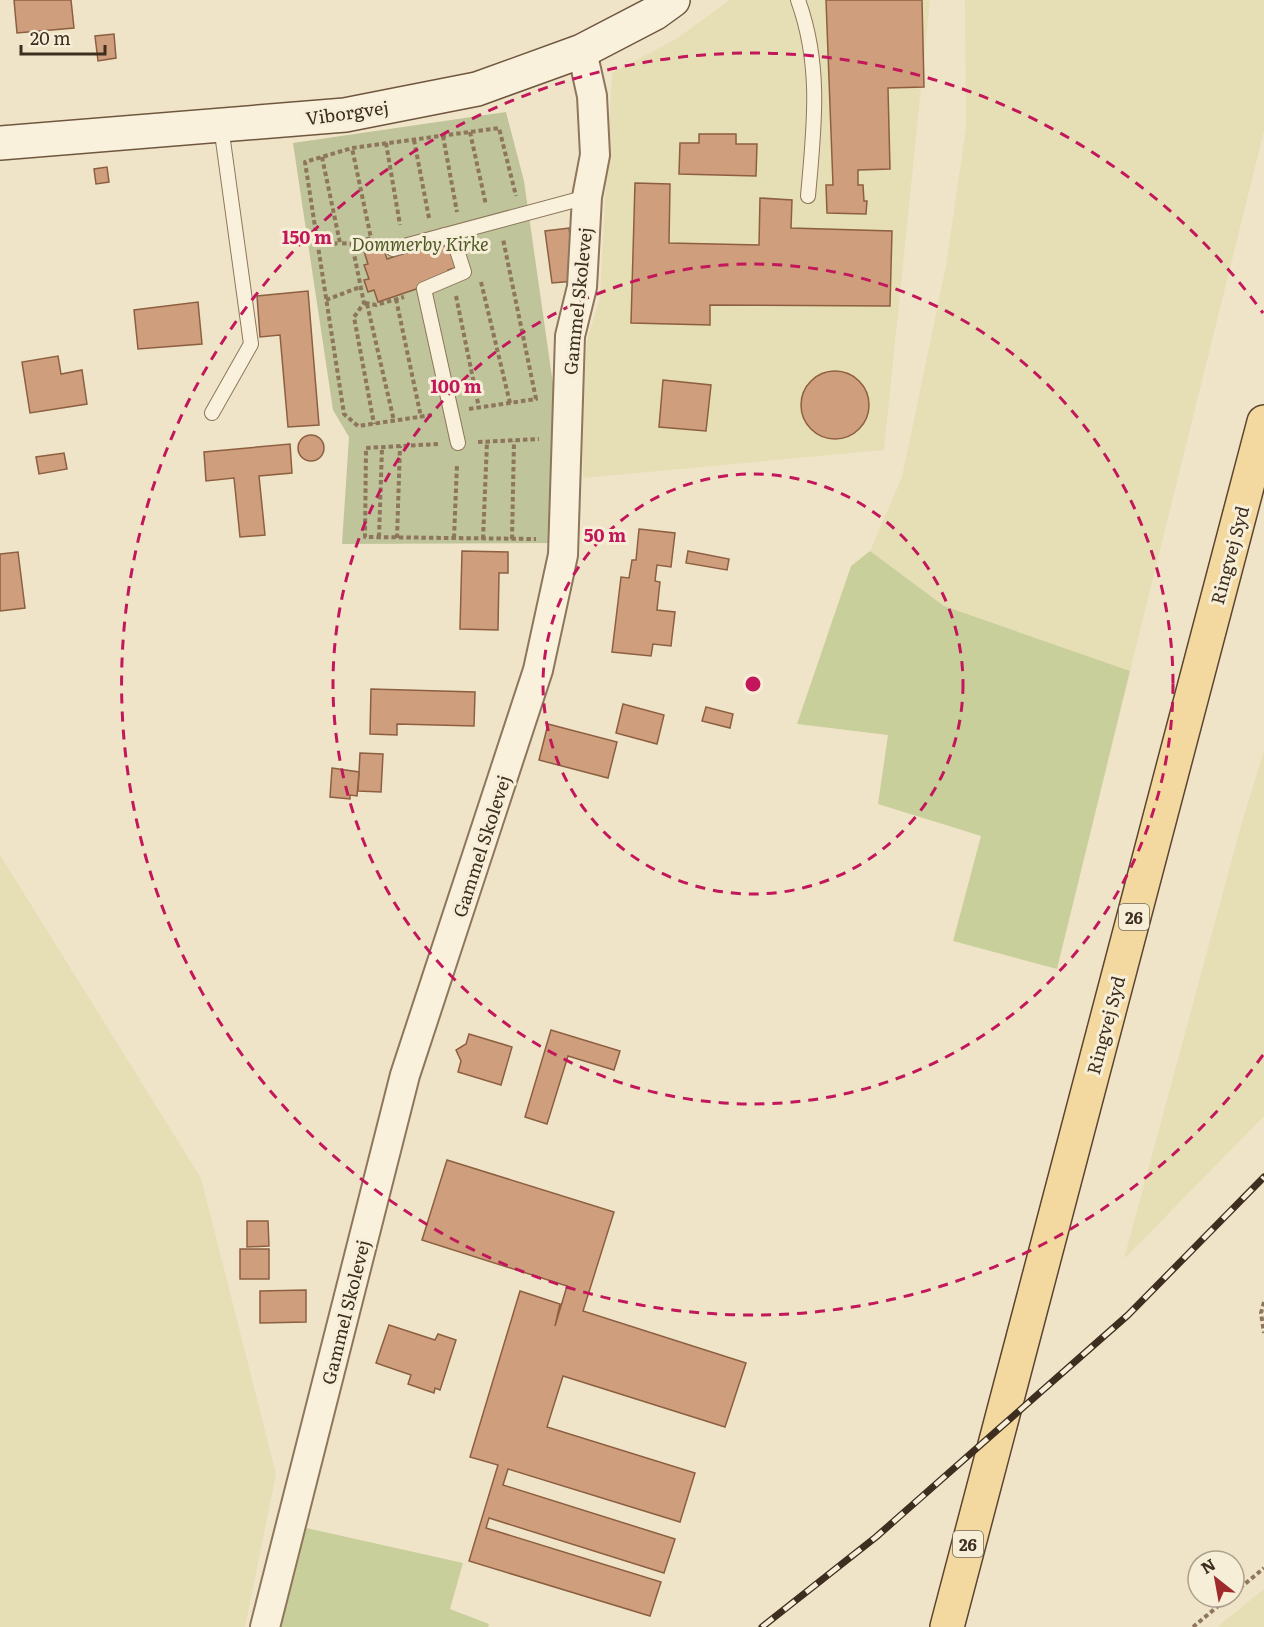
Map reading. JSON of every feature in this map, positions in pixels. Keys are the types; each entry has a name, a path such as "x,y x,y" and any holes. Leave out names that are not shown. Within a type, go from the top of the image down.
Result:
{"main road":[{"name":"Ringvej Syd","path":"947,1627 1264,422"}],"street":[{"name":"Viborgvej","path":"0,144 345,115 477,89 582,51 655,13 673,0"},
{"name":"Gammel Skolevej","path":"265,1627 405,1075 538,670 563,555 570,336 582,286 587,197 595,155 594,116 582,51"}],"lane":[{"path":"798,0 804,16 816,93 808,196"},
{"path":"212,413 251,344 221,126"},
{"path":"393,249 587,197"},
{"path":"439,236 456,247 464,272 424,290 458,443"}],"path":[{"path":"470,132 490,223"},
{"path":"443,136 461,231"},
{"path":"414,140 439,236"},
{"path":"386,144 402,236"},
{"path":"318,245 352,244 371,237 352,148"},
{"path":"322,157 340,243"},
{"path":"352,244 360,287 394,421"},
{"path":"480,275 510,403"},
{"path":"452,277 479,408"},
{"path":"327,300 360,287"},
{"path":"365,303 376,305 424,290"},
{"path":"396,299 421,417"},
{"path":"365,303 354,317 374,424"},
{"path":"539,439 366,448 365,537 539,539"},
{"path":"512,538 514,441"},
{"path":"483,538 487,442"},
{"path":"454,538 458,443"},
{"path":"397,538 400,446"},
{"path":"379,537 382,448"},
{"path":"1264,1302 1261,1313 1264,1333"},
{"path":"1246,1583 1264,1568"},
{"path":"1193,1627 1215,1609"}],"shaded area":[{"path":"730,0 930,0 884,450 583,478 582,415 587,341 600,297 612,73 676,39"},
{"path":"965,0 1264,0 1264,131 1130,671 944,606 870,551 902,477 946,266 966,128"},
{"path":"1264,751 1264,1116 1124,1259 1242,822"},
{"path":"0,855 201,1178 276,1474 245,1627 0,1627"},
{"path":"1264,1589 1264,1627 1218,1627 1239,1609 1246,1609 1246,1604"}],"green space":[{"name":"Dommerby Kirke","path":"506,112 524,181 556,405 552,543 342,544 349,437 333,410 293,143"},
{"path":"870,551 944,606 1130,671 1057,969 953,941 981,836 878,804 888,735 797,724 851,566"},
{"path":"302,1527 463,1563 450,1609 489,1624 488,1627 279,1627"}],"building":[{"path":"14,0 71,0 74,28 17,33"},
{"path":"826,0 922,0 924,87 888,88 890,169 858,170 858,185 863,185 864,201 867,201 866,214 827,213 826,185 833,185"},
{"path":"114,34 116,58 98,61 95,36"},
{"path":"699,134 736,134 736,144 757,144 756,176 679,174 680,143 699,143"},
{"path":"107,167 109,182 96,184 94,169"},
{"path":"635,183 670,184 669,243 759,245 760,198 792,200 791,228 892,231 890,306 710,305 710,325 631,323"},
{"path":"569,228 575,281 552,283 545,231"},
{"name":"Dommerby Kirke","path":"381,241 387,259 442,241 444,246 451,244 458,267 448,270 449,274 428,285 378,302 374,290 368,292 364,280 369,279 364,265 368,264 363,248"},
{"path":"308,291 319,425 288,427 280,335 260,337 257,296"},
{"path":"198,302 202,344 138,349 134,310"},
{"path":"58,356 61,374 82,370 87,404 30,413 22,362"},
{"path":"835,371 848,374 859,381 866,392 869,405 866,418 859,429 848,436 835,439 822,436 811,429 804,418 801,405 804,392 811,381 822,374"},
{"path":"663,380 711,385 706,431 659,427"},
{"path":"311,435 320,439 324,448 320,457 311,461 302,457 298,448 302,439"},
{"path":"290,444 292,473 259,476 265,535 240,537 234,478 206,481 204,452"},
{"path":"64,453 67,469 39,474 36,457"},
{"path":"639,529 675,533 671,567 657,565 655,581 660,582 657,610 675,612 671,646 653,644 651,656 612,652 621,577 629,578 632,560 636,560"},
{"path":"462,551 508,552 508,573 499,573 498,630 460,629"},
{"path":"688,551 729,559 727,570 686,563"},
{"path":"18,552 25,608 0,611 0,554"},
{"path":"371,689 475,692 474,726 397,724 397,735 370,734"},
{"path":"623,704 664,715 657,744 616,733"},
{"path":"706,707 733,714 730,728 702,721"},
{"path":"548,724 617,742 608,778 539,760"},
{"path":"360,753 383,754 381,792 358,791"},
{"path":"332,768 359,772 357,796 350,795 350,799 330,797"},
{"path":"551,1030 620,1051 614,1070 568,1056 547,1124 525,1117"},
{"path":"469,1034 512,1047 501,1085 458,1072 461,1061 456,1050 466,1044"},
{"path":"447,1160 614,1212 583,1311 746,1363 725,1427 563,1376 547,1427 695,1473 680,1522 508,1469 503,1485 675,1539 664,1573 489,1518 486,1528 661,1582 650,1616 469,1561 498,1465 470,1457 520,1291 560,1304 555,1326 567,1286 422,1240"},
{"path":"247,1221 268,1221 269,1246 247,1247"},
{"path":"240,1249 269,1249 269,1279 240,1279"},
{"path":"306,1290 306,1322 260,1323 260,1291"},
{"path":"389,1325 435,1340 438,1334 456,1340 440,1390 435,1388 434,1393 408,1384 411,1375 376,1363"}],"railway":[{"path":"762,1627 876,1537 1128,1315 1264,1177"}]}
